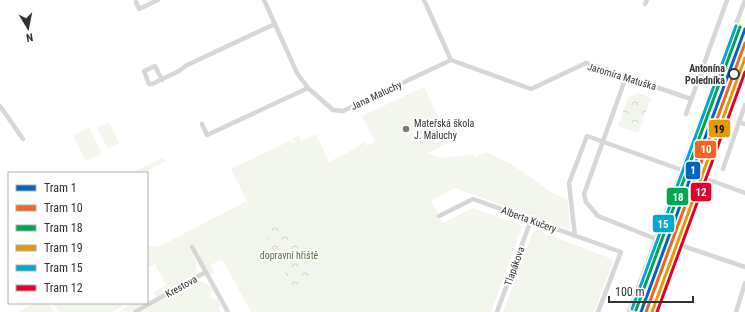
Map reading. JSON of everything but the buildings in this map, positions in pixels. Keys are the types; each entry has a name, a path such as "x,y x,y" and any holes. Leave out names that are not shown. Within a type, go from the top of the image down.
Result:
{"street":[{"path":"136,2 139,9 158,0"},
{"name":"Jana Maluchy","path":"264,0 297,72 308,88 333,110 343,111 451,60"},
{"path":"424,0 451,60"},
{"path":"686,114 727,0"},
{"path":"684,165 745,0"},
{"path":"162,80 178,72 186,65 275,24"},
{"name":"Jaromíra Matuška","path":"451,60 531,90 586,63 691,99"},
{"path":"707,173 745,69"},
{"path":"626,77 585,185 584,194 586,202 598,216 656,239"},
{"path":"202,124 207,134 308,88"},
{"path":"723,169 745,105"},
{"path":"0,106 23,139"},
{"path":"739,122 745,124"},
{"path":"575,236 569,183 587,136 745,193"},
{"path":"629,312 680,175"},
{"path":"656,312 703,183"},
{"name":"Alberta Kučery","path":"439,216 473,198 621,252 598,312"},
{"name":"Tlapákova","path":"497,312 531,220"},
{"path":"680,245 745,267"},
{"path":"192,247 228,312"},
{"name":"Krestova","path":"135,312 206,272"},
{"path":"736,312 745,283"}],"green space":[{"path":"732,47 736,48 692,168 688,166"},
{"path":"424,87 450,142 428,153 442,158 473,154 475,157 486,152 511,164 553,193 568,200 570,230 455,188 431,201 443,223 473,208 522,227 491,312 251,312 222,259 211,265 214,273 209,274 193,245 189,247 196,262 196,274 191,279 158,296 154,295 154,292 166,285 155,264 148,268 148,247 160,246 247,201 231,169 290,141 296,143 292,139 300,135 300,141 316,134 329,162 356,148 364,141 367,146 375,142 362,116"},
{"path":"638,93 651,98 638,133 618,126 628,98"},
{"path":"109,122 119,143 108,149 97,128"},
{"path":"715,125 719,126 703,171 699,170"},
{"path":"89,127 102,154 86,161 73,135"},
{"path":"163,157 166,161 146,172 134,172"},
{"path":"684,176 688,178 639,312 634,312"},
{"path":"695,180 699,182 651,312 647,312"},
{"name":"dopravní hřiště","path":"286,221 315,278 293,289 264,232"},
{"path":"536,230 612,259 613,262 594,312 503,312 533,232"},
{"path":"199,281 206,283 212,289 213,291 210,293 213,300 217,298 221,306 218,308 220,312 140,312"},
{"path":"33,304 50,304 54,312 18,312"},
{"path":"54,304 126,304 112,312 58,312"},
{"path":"126,304 144,304 129,312 118,312 127,307"}],"tram line":[{"name":"15","path":"632,309 736,26"},
{"name":"18","path":"636,310 740,27"},
{"name":"1","path":"641,312 745,29"},
{"name":"10","path":"646,312 745,43"},
{"name":"19","path":"652,312 745,58"},
{"name":"12","path":"657,312 745,72"}],"place":[{"name":"Antonína Poledníka","path":"734,74"},
{"name":"Mateřská škola J. Maluchy","path":"406,129"}]}
